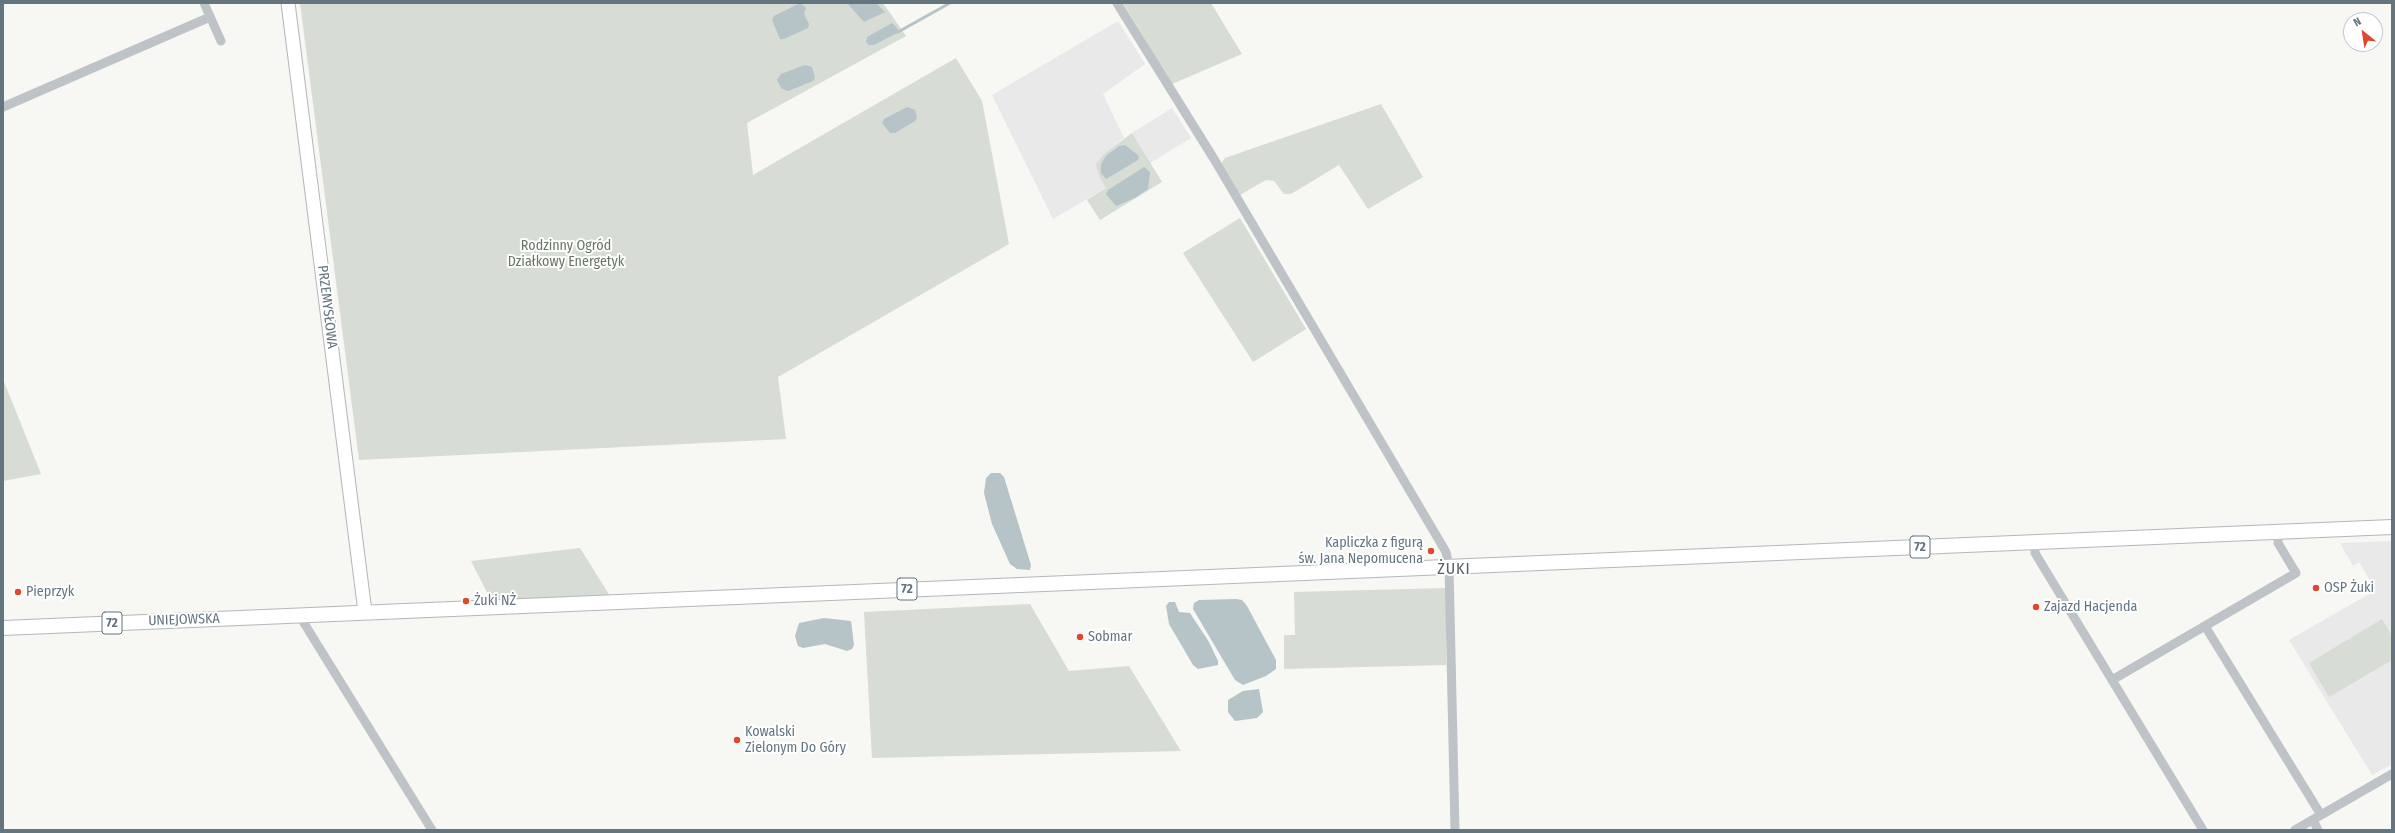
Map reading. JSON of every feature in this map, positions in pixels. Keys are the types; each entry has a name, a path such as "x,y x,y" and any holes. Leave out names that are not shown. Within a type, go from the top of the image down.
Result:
{"main road":[{"name":"PRZEMYSŁOWA","path":"288,3 365,612"},
{"name":"72","path":"365,612 2392,527"},
{"name":"UNIEJOWSKA","path":"3,628 365,612"}],"street":[{"path":"204,3 220,41"},
{"path":"1117,3 1214,159 1446,552 1449,567 1455,830"},
{"path":"3,107 210,17"},
{"path":"2112,680 2296,573 2278,543 2278,532"},
{"path":"2035,542 2035,553 2203,830"},
{"path":"299,615 432,830"},
{"path":"2205,626 2321,816"},
{"path":"2295,830 2392,775"},
{"path":"2313,820 2318,830"}],"shaded area":[{"path":"800,3 806,8 804,14 809,24 808,28 784,39 780,39 772,20 774,16"},
{"path":"847,3 876,3 885,12 864,22"},
{"path":"1118,21 1145,64 1103,94 1124,138 1105,153 1100,178 1106,188 1053,219 992,95"},
{"path":"892,23 898,29 897,33 874,45 869,45 866,42 867,37"},
{"path":"805,65 812,67 815,78 813,81 788,91 782,89 777,80 781,74"},
{"path":"907,107 915,110 917,118 915,121 895,133 890,133 882,123 884,119"},
{"path":"1172,108 1191,138 1150,163 1132,133"},
{"path":"1125,145 1139,156 1138,160 1106,179 1101,173 1101,164 1106,156 1119,146"},
{"path":"1144,167 1150,172 1148,189 1135,198 1116,206 1106,194 1108,190"},
{"path":"991,473 1000,473 1004,477 1031,565 1030,570 1017,569 1010,564 992,524 984,493 986,478"},
{"path":"2392,541 2392,764 2372,775 2289,640 2376,590 2359,562 2353,566 2340,543"},
{"path":"1199,600 1242,600 1247,606 1276,660 1276,669 1266,676 1243,685 1235,680 1193,609 1194,603"},
{"path":"1169,602 1175,602 1179,612 1190,613 1209,642 1218,661 1218,665 1198,669 1193,665 1169,624 1166,606"},
{"path":"824,618 851,621 854,645 852,649 847,651 825,644 803,648 798,646 795,636 799,623"},
{"path":"1259,689 1263,712 1257,718 1235,721 1228,712 1228,700 1243,691"}],"green space":[{"name":"Rodzinny Ogród Działkowy Energetyk","path":"300,3 883,3 906,36 747,123 753,175 956,58 982,101 1009,244 778,377 786,439 359,460"},
{"path":"1123,3 1211,3 1242,54 1172,84"},
{"path":"1381,104 1423,177 1368,209 1339,165 1291,194 1284,194 1274,181 1266,180 1240,195 1221,164 1225,158"},
{"path":"1132,133 1162,182 1100,220 1087,200 1106,188 1100,178 1096,164 1105,153"},
{"path":"1240,218 1306,329 1253,362 1183,253"},
{"path":"3,379 41,474 3,481"},
{"path":"580,548 610,596 493,604 471,561"},
{"path":"1446,588 1446,665 1284,669 1284,635 1295,635 1294,592"},
{"path":"1030,604 1069,671 1129,666 1181,751 872,758 864,612"},
{"path":"2382,619 2392,636 2392,660 2329,697 2309,663"}],"waterway":[{"path":"898,32 950,3"}],"place":[{"name":"Kapliczka z figurą św. Jana Nepomucena","path":"1431,551"},
{"name":"OSP Żuki","path":"2316,588"},
{"name":"Pieprzyk","path":"18,592"},
{"name":"Żuki NŻ","path":"466,601"},
{"name":"Zajazd Hacjenda","path":"2036,607"},
{"name":"Sobmar","path":"1080,637"},
{"name":"Kowalski Zielonym Do Góry","path":"737,740"}],"district":[{"name":"ŻUKI","path":"1454,570"}]}
